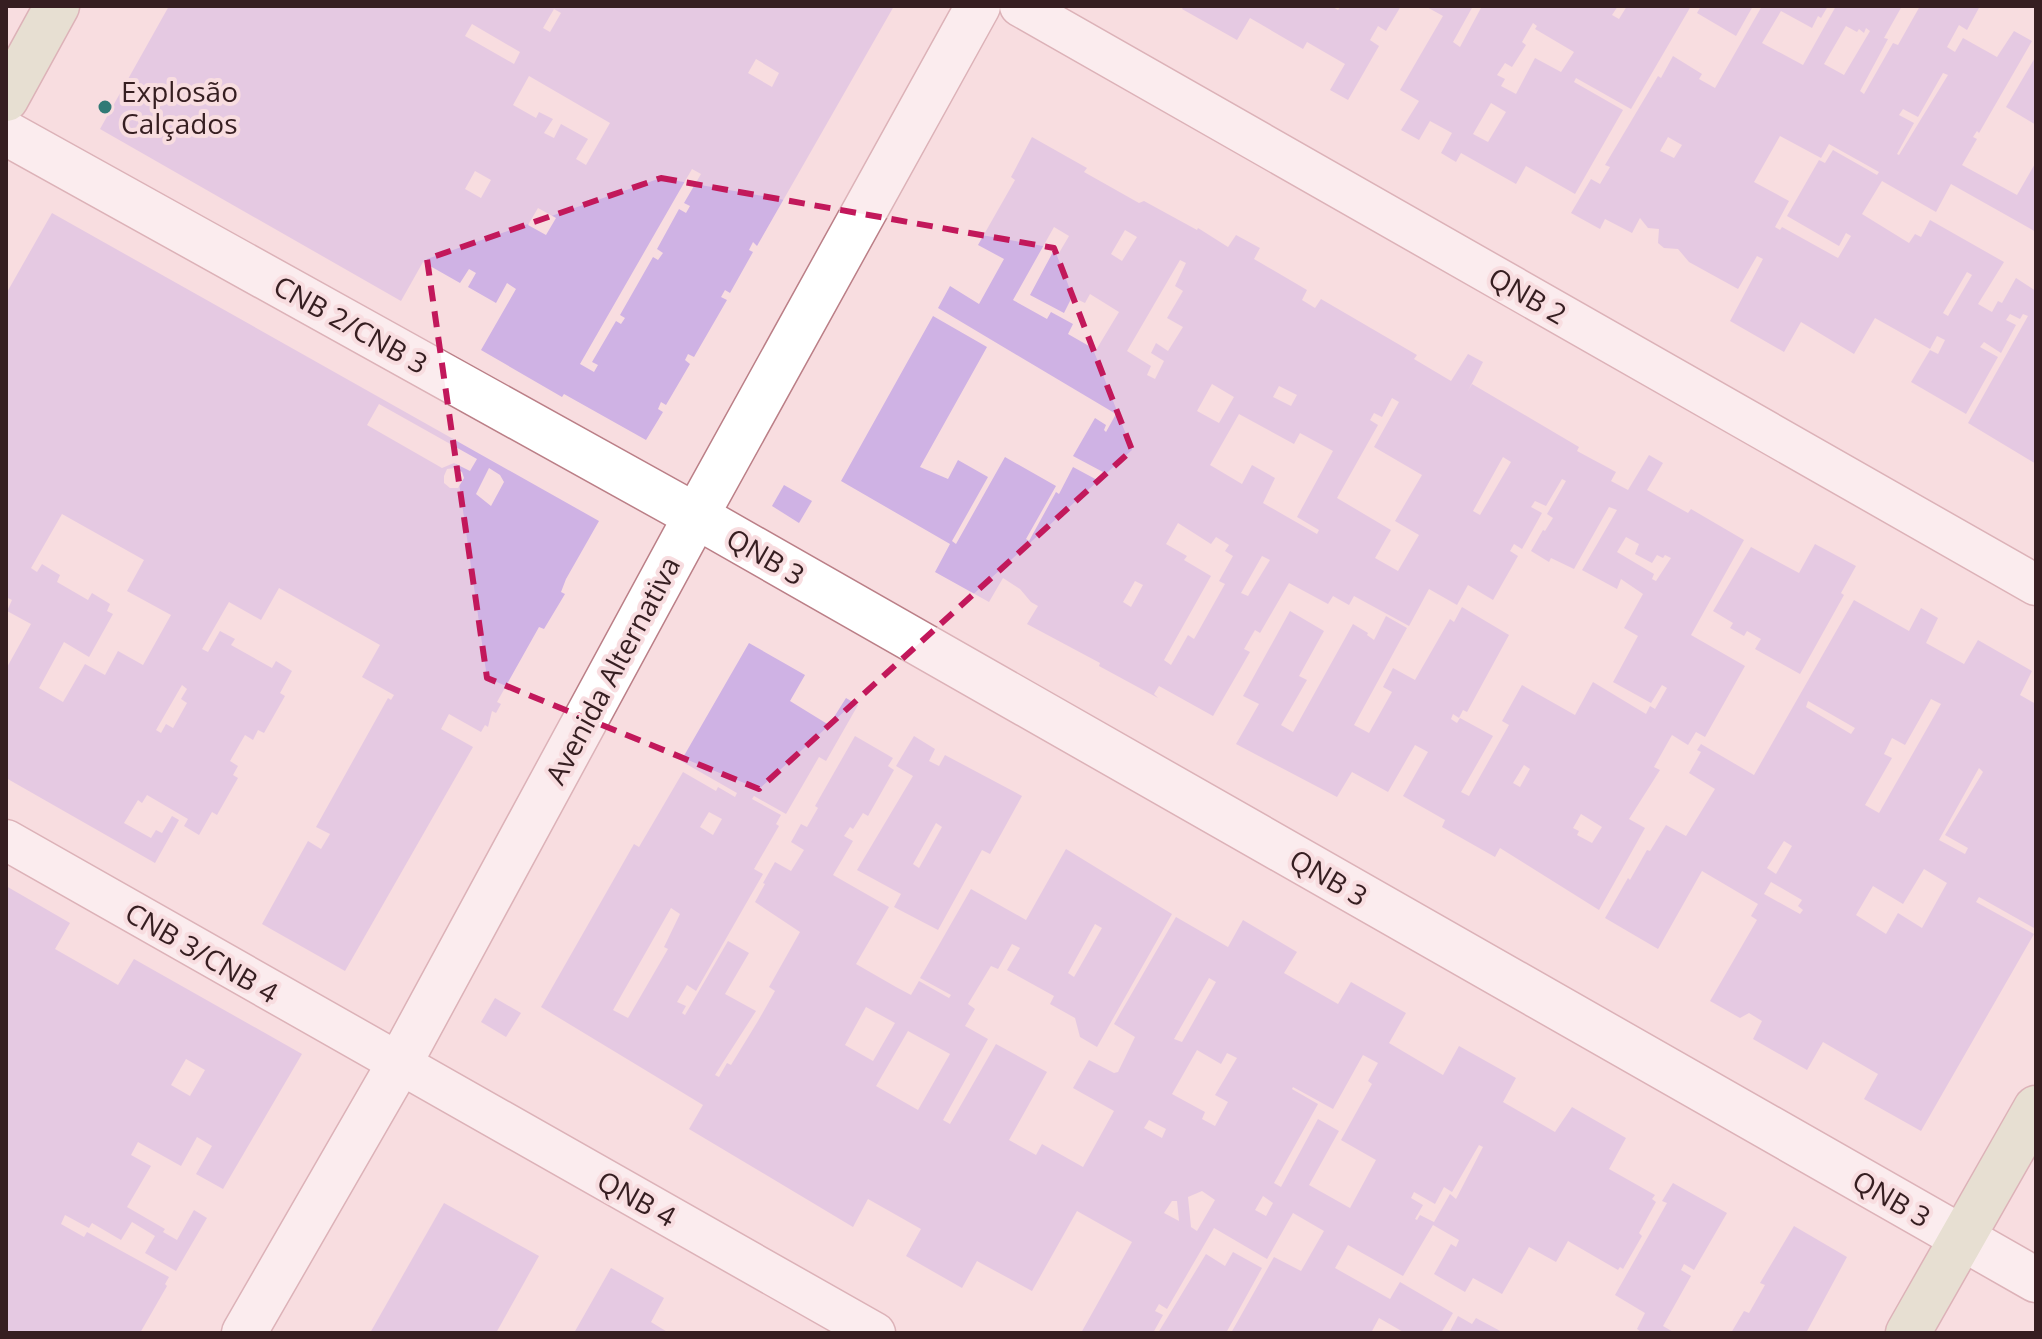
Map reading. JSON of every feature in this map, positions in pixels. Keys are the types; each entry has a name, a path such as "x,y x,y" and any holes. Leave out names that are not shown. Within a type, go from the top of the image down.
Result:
{"main road":[{"path":"6,99 57,6"},
{"path":"1908,1333 2036,1108"}],"street":[{"name":"Avenida Alternativa","path":"244,1333 399,1064 696,516 978,6"},
{"name":"QNB 2","path":"1020,6 2036,585"},
{"name":"CNB 2/CNB 3","path":"6,133 696,516"},
{"name":"QNB 3","path":"696,516 2036,1280"},
{"name":"CNB 3/CNB 4","path":"6,840 399,1064"},
{"name":"QNB 4","path":"399,1064 875,1333"}],"highlighted area":[{"path":"661,178 1054,248 1132,450 759,789 487,678 427,259"}],"building":[{"path":"169,6 894,6 757,246 753,242 749,250 753,252 730,293 725,290 721,297 727,300 694,357 688,354 685,360 690,364 666,405 661,402 658,409 663,412 646,440 564,394 562,397 481,350 516,289 507,283 496,303 468,287 476,273 469,269 460,283 423,262 401,301 100,129","holes":["554,9 561,13 550,32 543,28","472,24 520,52 514,64 465,36","756,59 779,73 772,87 748,73","529,76 610,123 586,165 576,159 588,139 561,124 554,138 544,133 553,119 539,112 536,118 513,105","692,169 701,174 684,203 690,206 686,213 679,209 657,249 663,253 658,260 653,257 620,315 625,318 621,324 616,321 592,362 598,365 594,372 580,364","475,171 491,180 481,198 465,189","538,208 556,218 546,235 528,225"]},
{"path":"1184,6 1331,6 1338,10 1341,6 1401,6 1386,31 1378,26 1370,40 1379,46 1348,100 1330,90 1345,64 1307,42 1303,49 1250,18 1237,40 1182,9"},
{"path":"1425,6 1473,6 1453,42 1460,47 1482,6 1618,6 1612,15 1619,19 1627,6 1691,6 1631,109 1576,78 1574,82 1623,110 1575,194 1526,166 1516,184 1461,153 1456,162 1441,153 1452,133 1430,121 1419,140 1401,130 1419,101 1400,90 1443,16","holes":["1533,23 1537,26 1535,29 1574,52 1561,72 1535,58 1516,94 1501,86 1505,79 1497,75 1505,63 1512,67 1526,45 1522,42","1491,103 1506,112 1488,142 1473,134"]},
{"path":"1701,6 1753,6 1736,36 1697,13"},
{"path":"1762,6 1828,6 1812,28 1781,11 1762,43 1803,65 1836,6 1902,6 1860,91 1864,94 1893,43 1898,45 1920,6 1980,6 1967,30 1959,25 1947,47 1955,52 1963,38 1997,57 2014,31 2032,41 1979,133 1977,131 1973,137 1977,139 1962,165 2017,195 2036,162 2036,232 1951,184 1936,212 1882,181 1862,214 1909,243 1915,234 1921,237 1930,220 2004,262 1978,304 1992,312 1998,301 2002,303 2016,278 2036,291 2036,464 1968,423 2028,316 2023,314 2020,319 2010,314 2006,320 2016,325 2001,353 1984,342 1980,347 1998,357 1966,414 1911,382 1930,350 1938,354 1945,340 1937,336 1930,349 1875,318 1854,354 1801,322 1784,352 1730,321 1763,259 1757,256 1738,289 1689,262 1678,249 1664,248 1658,243 1659,229 1648,228 1640,218 1632,233 1605,219 1600,229 1571,213 1591,179 1600,184 1610,167 1605,165 1673,56 1702,74 1699,79 1715,88","holes":["1846,26 1857,32 1859,29 1864,33 1866,28 1870,31 1844,75 1824,64","1943,73 1948,75 1897,154 1914,123 1899,115 1903,109 1918,117","1780,136 1821,158 1829,144 1879,172 1877,175 1833,150 1825,163 1819,160 1787,216 1839,246 1846,233 1851,236 1838,258 1782,227 1780,230 1775,227 1789,201 1754,182","1668,137 1682,145 1674,158 1660,151","1967,272 1972,275 1948,316 1943,313"]},
{"path":"2036,56 2036,125 2006,107"},
{"path":"1032,137 1087,168 1084,172 1139,203 1144,201 1228,247 1236,235 1260,248 1254,259 1307,290 1302,300 1315,308 1321,299 1417,355 1414,359 1451,381 1468,354 1483,362 1468,391 1472,384 1579,447 1577,451 1616,472 1611,481 1628,490 1649,455 1663,463 1647,490 1688,513 1691,509 1744,540 1691,635 1745,666 1705,737 1696,732 1688,745 1672,735 1654,767 1660,770 1629,819 1645,828 1599,910 1500,848 1495,857 1442,827 1445,820 1403,796 1428,752 1415,745 1388,792 1352,772 1337,797 1236,744 1259,704 1243,696 1290,611 1324,631 1299,676 1307,680 1281,725 1293,732 1353,624 1374,640 1386,616 1407,628 1354,725 1369,733 1392,692 1383,687 1393,668 1415,680 1450,619 1454,622 1462,607 1509,635 1467,712 1463,710 1459,718 1453,714 1451,719 1457,723 1460,718 1493,736 1461,792 1469,796 1509,725 1502,721 1522,685 1575,715 1593,682 1646,714 1650,706 1655,709 1667,688 1662,685 1651,703 1613,682 1638,636 1624,628 1643,594 1621,579 1617,589 1582,570 1617,510 1609,507 1574,569 1551,558 1549,562 1531,551 1553,518 1547,514 1566,481 1562,479 1546,506 1535,501 1531,507 1542,513 1522,549 1514,544 1510,551 1518,556 1493,600 1468,585 1457,605 1429,589 1409,626 1354,596 1349,605 1333,596 1328,604 1289,583 1260,633 1255,630 1244,649 1250,652 1213,716 1159,686 1154,694 1158,698 1027,624 1038,606 1003,578 989,602 935,572 950,544 841,481 933,316 987,347 920,467 948,479 958,460 988,477 952,541 956,544 1005,457 1056,486 1026,539 1029,541 1073,467 1099,481 1103,472 1073,456 1095,418 1106,425 1106,432 1116,414 938,308 950,286 979,304 1004,259 978,245 1015,180 1011,177","holes":["1054,227 1069,236 1059,253 1054,250 1030,295 1064,313 1072,297 1085,303 1090,294 1119,312 1096,350 1068,334 1073,324 1051,312 1047,319 1013,300","1125,230 1137,237 1122,261 1111,254","1180,260 1186,263 1175,286 1183,291 1167,318 1183,327 1168,351 1156,343 1151,353 1164,361 1155,379 1147,375 1151,366 1127,351","1212,384 1234,397 1219,423 1197,411","1279,386 1297,395 1291,406 1273,397","1392,398 1399,402 1374,447 1422,475 1395,521 1419,535 1398,571 1375,558 1391,530 1337,498 1378,425 1370,420 1374,413 1382,417","1239,414 1294,444 1300,433 1333,451 1297,517 1319,530 1317,534 1263,503 1275,478 1252,465 1242,484 1210,465","1503,457 1511,462 1480,515 1473,511","1178,523 1211,544 1216,537 1229,545 1225,551 1233,556 1219,581 1225,584 1194,639 1188,635 1171,665 1164,660 1211,576 1184,560 1187,556 1166,544","1626,537 1639,544 1635,554 1652,563 1657,555 1671,558 1656,581 1652,579 1654,574 1617,552","1262,556 1270,560 1248,596 1241,593","1135,581 1143,585 1131,607 1123,602","1524,765 1530,769 1520,787 1513,783","1581,814 1602,827 1592,843 1577,835 1579,831 1573,828"]},
{"path":"52,213 599,521 566,579 561,592 565,594 544,629 539,627 497,702 501,704 496,713 492,711 488,727 485,725 481,732 449,714 441,729 473,747 345,971 262,924 308,841 321,849 330,834 316,827 388,698 391,700 394,695 362,677 380,645 279,588 261,620 229,602 202,649 208,652 220,631 235,639 231,645 272,668 276,661 292,671 280,693 285,696 264,733 258,730 253,740 245,735 230,761 238,766 233,775 238,778 217,815 212,812 199,835 184,826 188,819 147,795 142,803 138,800 124,823 151,838 156,830 162,833 172,816 179,820 155,863 6,778 6,669 31,624 7,611 12,600 6,597 6,294","holes":["379,404 477,459 470,471 454,463 442,468 367,425","455,468 462,472 464,478 458,488 450,488 444,483 447,469","489,468 500,475 504,482 491,506 476,494","62,514 144,560 127,591 171,615 143,665 118,651 105,675 85,664 63,702 39,688 64,642 89,657 113,614 107,611 110,604 92,593 88,600 57,582 60,575 42,564 37,572 31,568","182,685 187,689 181,699 187,703 173,728 166,724 161,733 156,730"]},
{"path":"784,485 812,501 799,523 772,506"},
{"path":"1815,544 1856,566 1841,593 1844,595 1800,674 1755,649 1761,639 1747,631 1744,636 1730,628 1733,623 1713,611 1751,547 1799,573"},
{"path":"1854,600 1909,631 1921,608 1938,618 1926,643 1964,664 1978,640 2032,671 2020,695 2036,704 2036,924 2034,928 1979,897 1976,902 2034,934 1921,1131 1864,1099 1878,1074 1823,1042 1807,1070 1753,1039 1762,1021 1749,1013 1740,1018 1710,1001 1757,920 1751,916 1758,904 1702,871 1658,949 1605,918 1628,878 1630,880 1666,825 1686,836 1715,789 1689,773 1701,752 1697,750 1701,744 1754,775","holes":["1931,699 1941,704 1879,813 1865,805 1892,758 1884,754 1892,738 1905,745","1808,701 1855,728 1851,734 1806,707","1979,768 1983,772 1945,835 1968,848 1965,854 1939,840","1784,841 1792,846 1776,874 1767,868","1924,869 1947,883 1922,928 1898,913 1886,934 1856,915 1873,886 1903,904","1771,882 1802,900 1798,906 1803,910 1800,914 1764,894"]},
{"path":"749,643 805,675 790,701 829,725 846,698 858,705 826,761 819,757 786,814 754,796 752,799 781,815 776,824 779,826 754,869 763,874 696,991 687,985 677,1002 686,1006 682,1013 685,1015 728,941 749,953 725,994 756,1011 715,1075 719,1077 727,1063 731,1065 775,991 769,987 800,932 755,902 775,862 791,871 804,850 791,842 801,824 807,827 818,808 815,806 855,736 893,758 888,766 894,770 868,816 863,813 853,829 850,827 844,836 853,841 833,875 889,907 856,964 896,987 911,995 919,981 949,998 951,995 920,978 971,889 1026,920 1066,849 1172,914 1097,1047 1080,1037 1075,1018 1050,1004 1054,996 1007,970 1020,948 1012,944 998,969 991,966 968,1004 975,1009 965,1026 988,1039 943,1120 950,1124 996,1044 1047,1072 1009,1140 1036,1155 1042,1144 1083,1167 1114,1111 1073,1088 1089,1060 1114,1073 1118,1072 1135,1037 1114,1024 1176,917 1228,947 1243,920 1297,952 1284,973 1338,1004 1351,982 1406,1013 1389,1043 1443,1075 1459,1046 1516,1078 1503,1102 1555,1132 1572,1107 1626,1138 1609,1169 1655,1195 1652,1199 1656,1202 1639,1233 1642,1236 1623,1269 1620,1267 1618,1270 1568,1241 1556,1262 1529,1247 1502,1294 1473,1278 1465,1292 1434,1274 1451,1244 1456,1247 1459,1240 1433,1225 1403,1276 1348,1245 1335,1268 1390,1299 1400,1282 1453,1313 1441,1333 1405,1333 1379,1318 1371,1333 1231,1333 1274,1257 1301,1271 1324,1231 1293,1213 1267,1259 1214,1228 1167,1309 1159,1304 1155,1311 1163,1315 1153,1333 1081,1333 1132,1242 1077,1211 1032,1291 977,1261 962,1288 906,1256 921,1229 868,1199 853,1227 689,1129 703,1105 541,1007 634,844 639,847 683,772 716,791 718,787 735,797 737,793 681,761","holes":["709,812 722,819 713,835 700,827","671,908 680,914 664,947 668,949 628,1018 613,1010","1095,924 1102,928 1074,977 1068,973","1209,978 1216,982 1182,1042 1174,1039","866,1007 895,1023 873,1061 845,1045","908,1031 950,1054 918,1110 876,1086","1197,1050 1221,1064 1227,1053 1237,1058 1215,1095 1228,1102 1215,1126 1202,1119 1205,1112 1172,1094","1363,1055 1378,1063 1368,1081 1372,1084 1341,1140 1376,1160 1350,1208 1309,1185 1339,1131 1318,1119 1281,1187 1274,1183 1318,1104 1292,1089 1333,1109","1149,1120 1166,1129 1162,1138 1144,1128","1479,1145 1483,1147 1456,1199 1450,1194 1434,1222 1420,1215 1415,1219 1423,1205 1411,1198 1414,1192 1435,1204 1444,1187 1452,1192","1202,1191 1215,1200 1197,1231 1191,1227 1188,1197","1263,1196 1273,1203 1266,1216 1255,1210","1172,1201 1177,1201 1179,1221 1164,1213"]},
{"path":"914,736 935,749 929,761 939,766 945,755 1022,796 990,854 982,850 938,930 894,907 901,894 857,870 913,776 896,766","holes":["936,823 942,827 919,868 913,864"]},
{"path":"6,886 70,923 55,949 118,985 134,959 302,1054 223,1189 196,1174 212,1146 197,1137 181,1166 138,1142 131,1155 151,1166 127,1207 165,1229 163,1232 177,1240 194,1210 207,1218 176,1271 145,1253 155,1236 132,1222 121,1240 92,1223 89,1228 65,1215 61,1224 84,1237 87,1232 169,1277 140,1333 6,1333","holes":["186,1059 205,1070 190,1096 171,1085"]},
{"path":"495,998 521,1013 506,1037 481,1022"},
{"path":"1673,1183 1727,1213 1694,1270 1684,1264 1681,1270 1691,1276 1663,1326 1675,1333 1643,1333 1637,1329 1645,1313 1615,1295 1667,1203 1662,1201"},
{"path":"444,1203 539,1256 496,1333 370,1333"},
{"path":"1794,1226 1847,1257 1806,1333 1731,1333 1744,1311 1749,1313 1765,1285 1760,1283"},
{"path":"1233,1252 1262,1268 1226,1333 1158,1333 1206,1254 1225,1266"},
{"path":"611,1268 664,1298 651,1322 669,1333 574,1333"},
{"path":"1458,1316 1472,1324 1476,1318 1504,1333 1449,1333"}],"place":[{"name":"Explosão Calçados","path":"105,107"}]}
